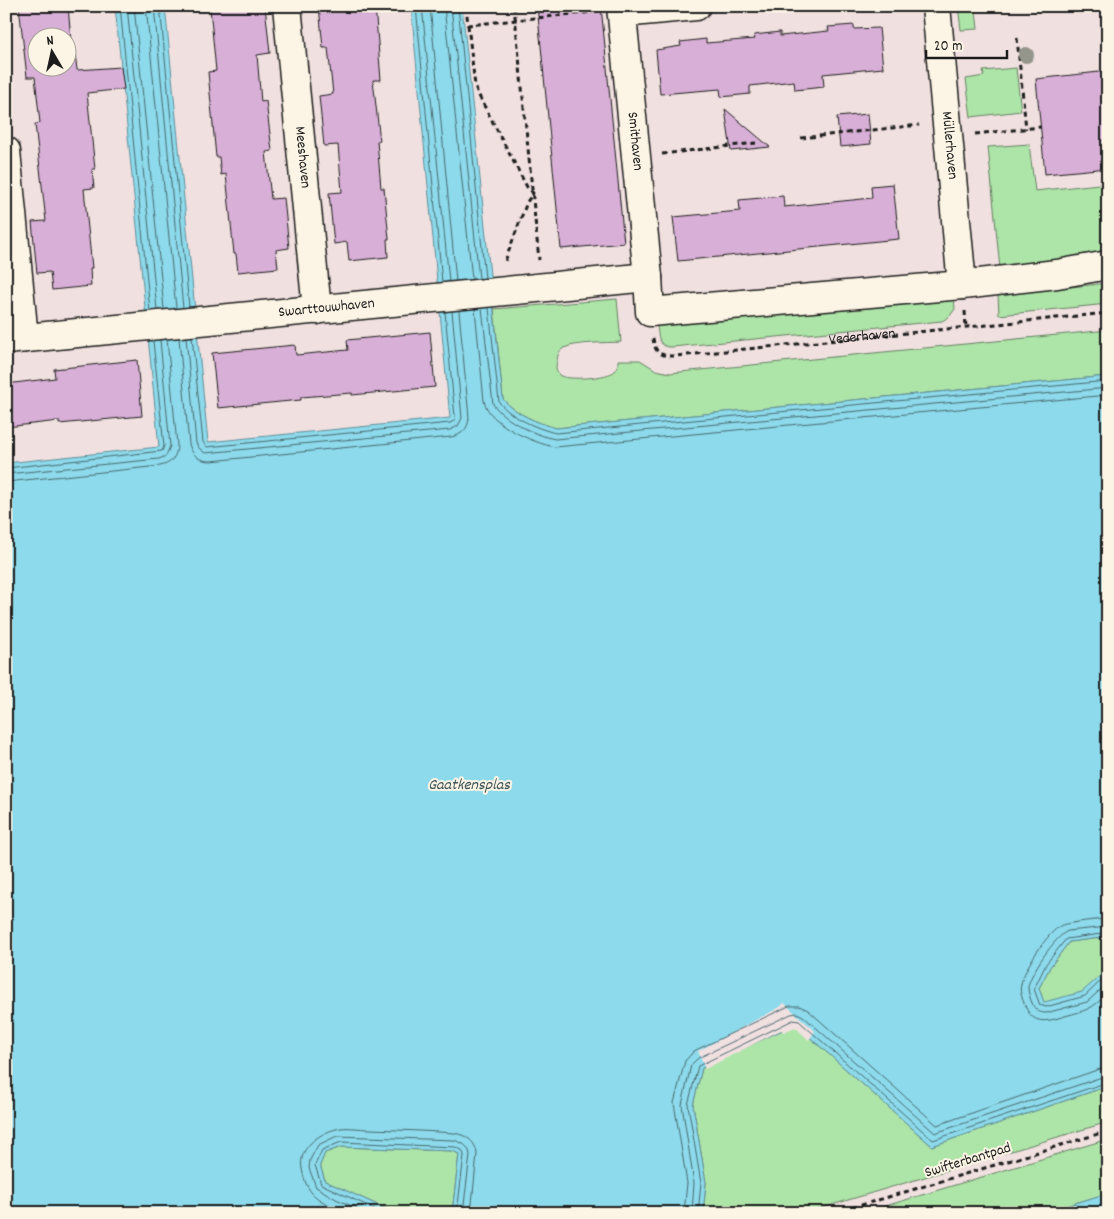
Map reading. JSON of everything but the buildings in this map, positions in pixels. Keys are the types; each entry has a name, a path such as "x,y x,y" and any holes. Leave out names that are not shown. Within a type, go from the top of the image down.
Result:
{"street":[{"name":"Meeshaven","path":"287,6 317,310"},
{"path":"621,10 696,6"},
{"name":"Müllerhaven","path":"936,6 962,285"},
{"name":"Smithaven","path":"621,10 648,277"},
{"path":"6,151 15,339"},
{"path":"648,277 650,312 962,285 1057,274 1108,265"},
{"name":"Swarttouwhaven","path":"15,339 648,277"}],"path":[{"path":"466,6 475,86 527,187 533,193"},
{"path":"514,6 542,288"},
{"path":"468,25 621,10"},
{"path":"1017,38 1026,128"},
{"path":"800,138 948,129 1041,127"},
{"path":"636,157 756,143"},
{"path":"500,292 502,271 527,202 533,193"},
{"name":"Vederhaven","path":"650,312 654,346 658,352 666,356 1108,313"},
{"name":"Swifterbantpad","path":"835,1213 1108,1131"}],"green space":[{"path":"958,6 1024,6 976,11 978,29 961,30"},
{"path":"1016,68 1021,111 971,117 966,79 984,76 983,71"},
{"path":"1029,144 1035,191 1108,183 1108,251 1102,254 1000,269 988,147"},
{"path":"1108,283 1108,304 999,315 998,295"},
{"path":"954,297 955,309 949,317 942,321 672,347 667,347 661,343 657,324"},
{"path":"617,299 621,342 584,344 562,349 559,352 556,368 559,375 578,378 604,375 615,371 618,360 640,360 656,370 670,373 1108,330 1108,376 556,428 534,421 514,409 503,399 494,309"},
{"path":"1108,937 1108,969 1083,992 1044,1003 1039,988 1050,967 1069,942"},
{"path":"795,1024 932,1146 1108,1086 1108,1122 805,1213 703,1213 706,1183 693,1105 702,1068"},
{"path":"1108,1139 1108,1193 1043,1213 862,1213"},
{"path":"341,1147 453,1151 459,1154 452,1213 395,1213 325,1181 320,1165 325,1153"}],"water":[{"name":"Gaatkensplas","path":"115,6 165,6 208,442 450,418 411,6 462,6 503,399 527,417 556,428 1108,376 1108,937 1069,942 1050,967 1039,988 1044,1002 1082,992 1108,969 1108,1086 932,1146 795,1024 702,1068 693,1105 706,1183 703,1213 452,1213 459,1154 453,1151 341,1147 325,1153 320,1165 325,1181 395,1213 6,1213 6,463 159,447"},
{"path":"1108,1193 1108,1213 1043,1213"}],"pier":[{"path":"784,1003 815,1031 809,1040 795,1027 784,1032 781,1030 705,1069 698,1051 780,1007"}]}
